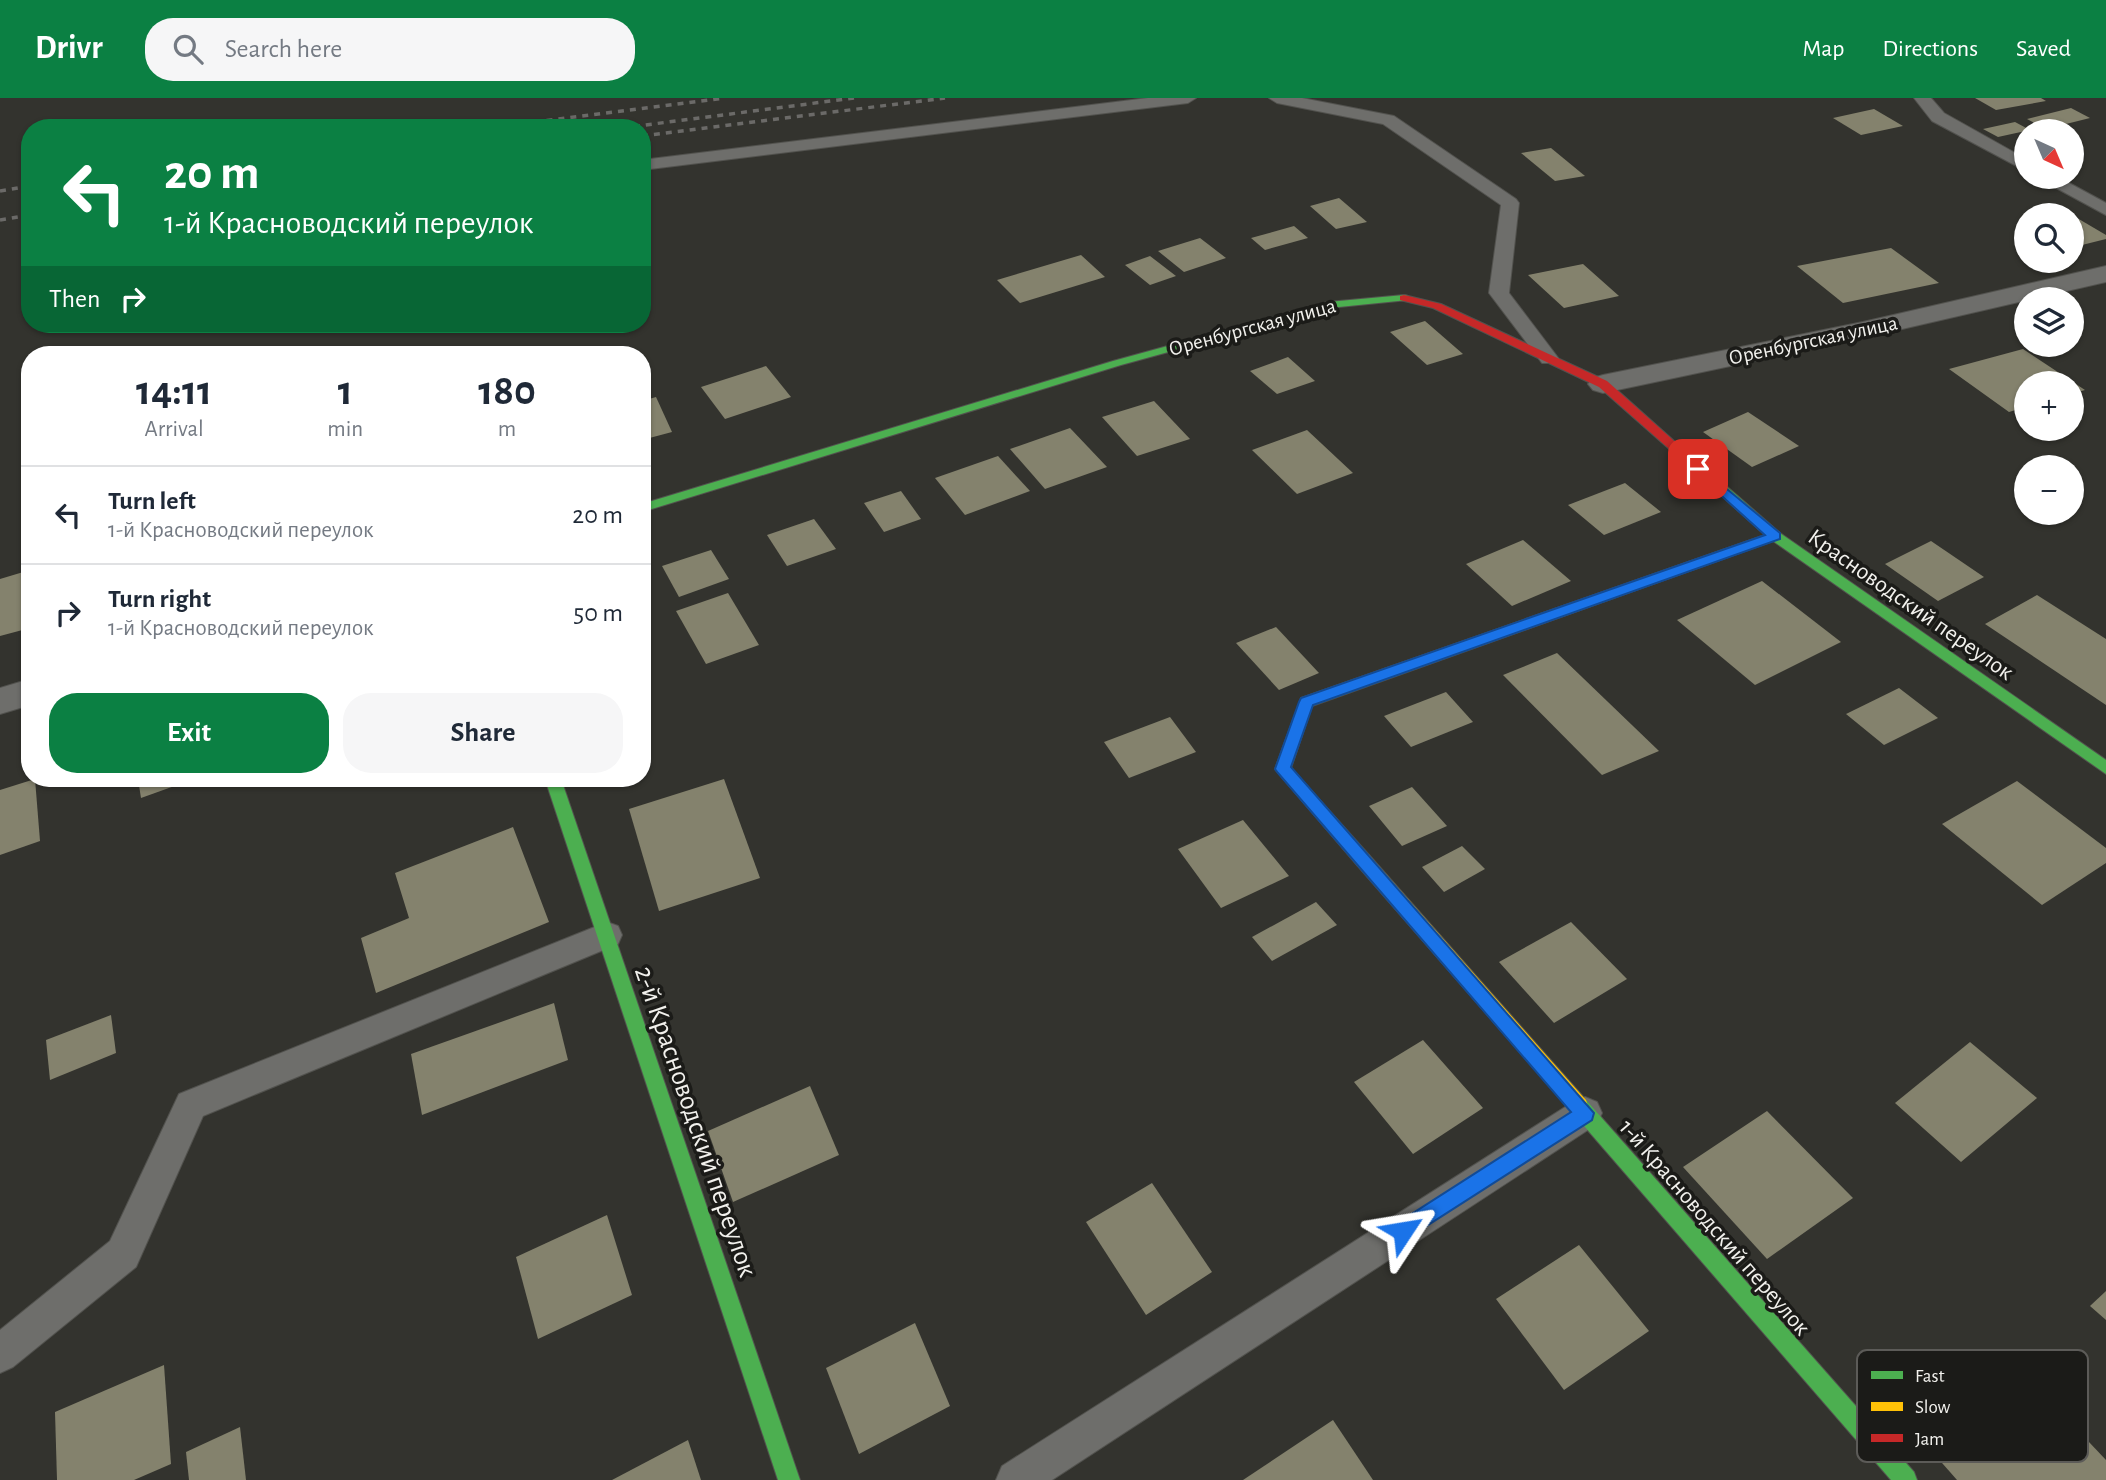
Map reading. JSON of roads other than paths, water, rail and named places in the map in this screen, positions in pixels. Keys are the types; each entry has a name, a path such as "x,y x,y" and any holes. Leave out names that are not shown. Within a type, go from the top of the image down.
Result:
{"street":[{"name":"Оренбургская улица","path":"651,505 1116,363 1328,304 1398,297 1437,306 1603,384 1863,330 2106,274"},
{"name":"Красноводский переулок","path":"1603,384 1775,536 2106,768"},
{"name":"1-й Красноводский переулок","path":"1775,536 1306,702 1283,769 1857,1424"},
{"path":"0,701 21,695"},
{"name":"2-й Красноводский переулок","path":"556,787 789,1480"},
{"name":"1-й Красноводский переулок","path":"1890,1462 1906,1480"}],"lane":[{"path":"651,164 1188,98"},
{"path":"1278,98 1388,120 1510,203 1499,293 1549,359"},
{"path":"1922,98 1938,117 2014,159"},
{"path":"2067,189 2106,211"},
{"path":"0,1354 123,1254 191,1105 607,935"},
{"path":"1016,1480 1585,1113"}],"railway":[{"path":"558,119 725,98"},
{"path":"651,124 854,98"},
{"path":"651,135 945,98"},
{"path":"0,191 21,188"},
{"path":"0,220 21,216"}]}
